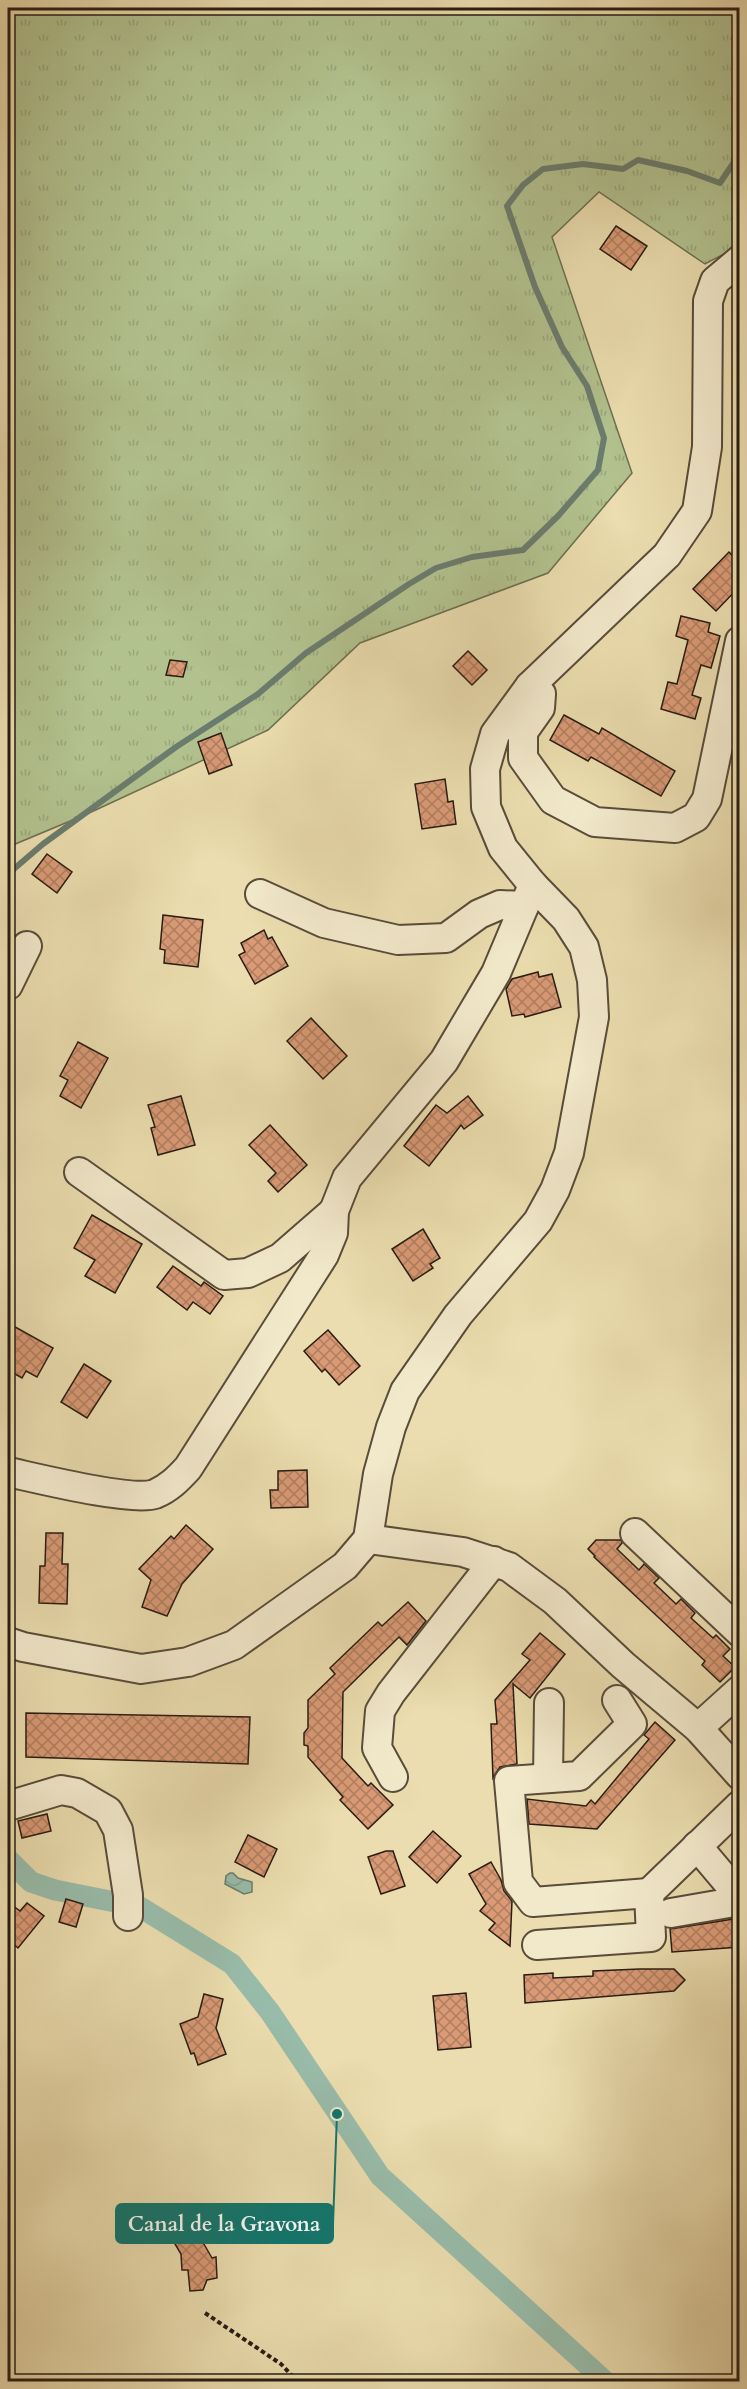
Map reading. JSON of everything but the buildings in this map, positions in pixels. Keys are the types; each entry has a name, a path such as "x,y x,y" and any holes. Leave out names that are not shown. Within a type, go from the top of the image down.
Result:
{"street":[{"path":"8,1642 22,1647 141,1669 188,1662 234,1645 345,1566 368,1539 378,1474 391,1427 405,1391 458,1315 538,1221 555,1190 569,1153 594,1017 592,980 584,947 566,919 528,896 503,848 486,807 485,769 495,734 531,686 667,555 697,511 707,447 708,301 715,281 740,260"},
{"path":"531,686 541,694 540,708 523,732 523,758 553,801 595,822 675,828 696,817 707,799 740,641"},
{"path":"261,894 324,923 398,940 446,938 479,914 528,896"},
{"path":"8,1472 109,1493 153,1495 172,1484 188,1468 324,1255 333,1233 334,1211 347,1178 444,1061 496,973 528,896"},
{"path":"8,985 27,946"},
{"path":"79,1172 224,1275 248,1274 280,1258 334,1211"},
{"path":"635,1533 740,1632"},
{"path":"368,1539 463,1552 510,1567 555,1601 623,1665 698,1728 740,1774"},
{"path":"393,1777 376,1748 380,1712 391,1693 494,1561"},
{"path":"698,1728 740,1690"},
{"path":"618,1700 632,1724 579,1776 509,1781 518,1882 533,1902 648,1893 740,1805"},
{"path":"548,1778 549,1703"},
{"path":"8,1806 61,1790 77,1793 108,1810 118,1830 128,1906"},
{"path":"672,1912 740,1899 697,1846"},
{"path":"537,1945 651,1937 648,1893"}],"path":[{"path":"206,2313 281,2364 298,2382"}],"green space":[{"path":"8,8 739,8 739,246 705,264 599,192 552,237 632,473 548,573 360,643 268,730 87,814 8,847"}],"water":[{"path":"230,1873 252,1882 252,1892 244,1894 225,1884 226,1876"}],"waterway":[{"path":"8,874 43,844 176,747 258,694 306,653 409,584 436,568 472,557 523,550 558,516 598,470 604,438 587,386 562,347 535,287 507,206 523,185 543,169 583,164 623,169 638,160 687,171 720,183 740,153"},
{"path":"8,1859 31,1882 55,1890 140,1907 232,1964 270,2012 380,2176 606,2382"}],"place":[{"name":"Canal de la Gravona","path":"337,2114"}]}
